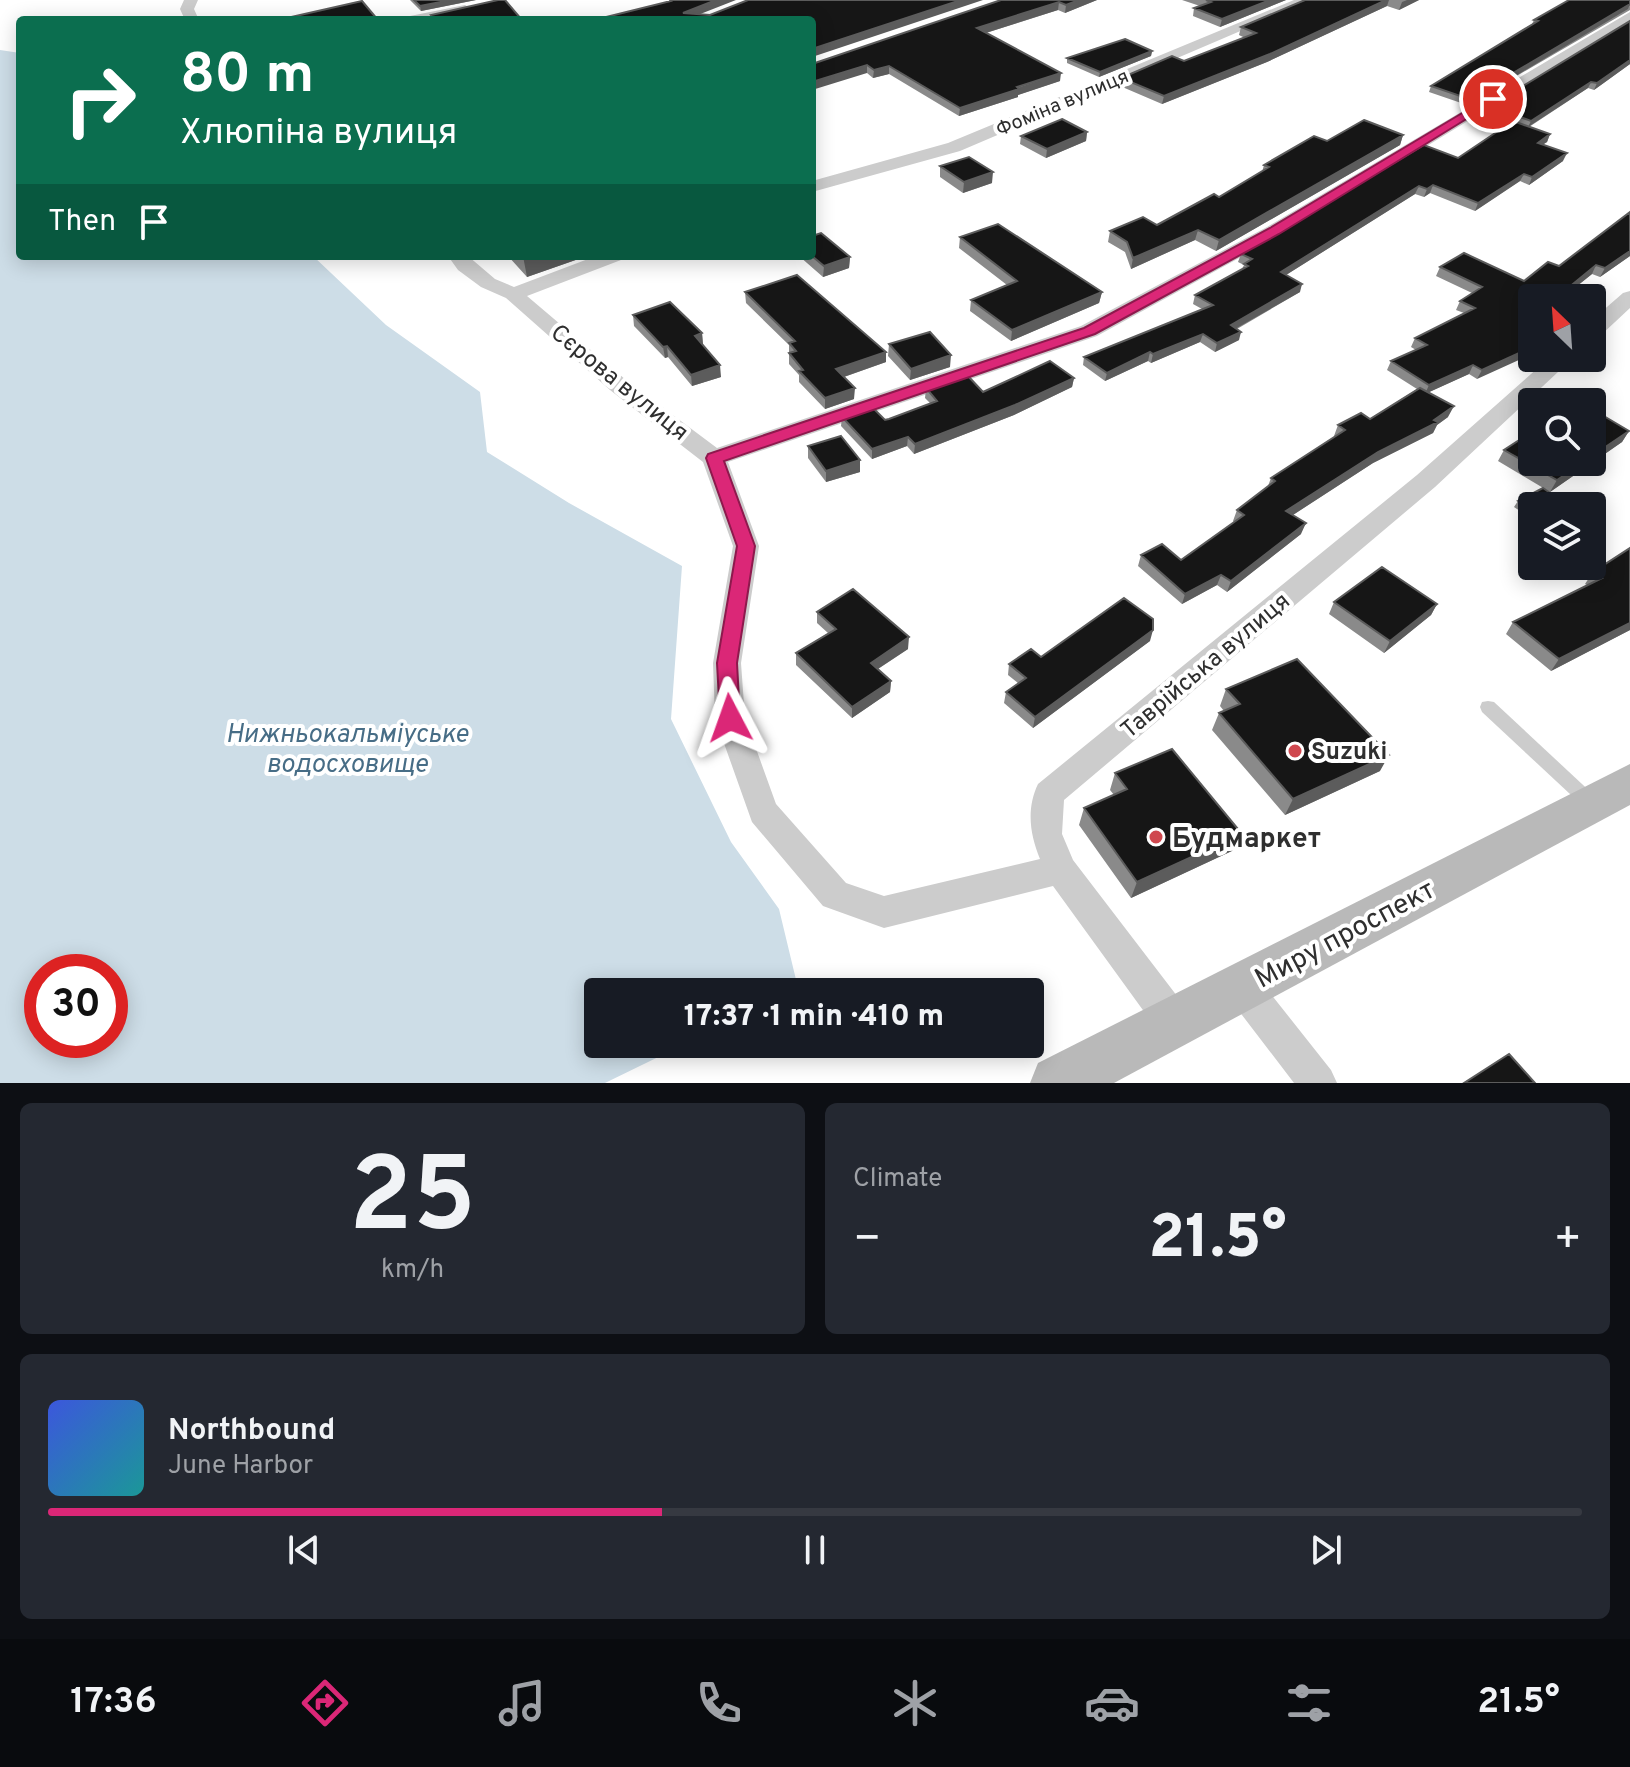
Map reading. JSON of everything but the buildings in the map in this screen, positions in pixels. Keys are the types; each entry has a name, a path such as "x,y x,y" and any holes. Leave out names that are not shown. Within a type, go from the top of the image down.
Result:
{"main road":[{"name":"Миру проспект","path":"1058,1083 1611,793"}],"street":[{"name":"Фоміна вулиця","path":"816,186 954,147 1306,0"},
{"path":"430,16 479,6"},
{"path":"1060,869 884,912 835,895 763,812 730,718 727,663 746,546 714,458 1089,331 1274,231 1630,16"},
{"name":"Сєрова вулиця","path":"461,260 488,283 513,294 618,385 714,458"},
{"path":"513,294 603,260"},
{"path":"1606,318 1630,297"},
{"name":"Таврійська вулиця","path":"1174,1022 1060,869 1046,834 1049,794 1426,481 1547,372"},
{"path":"1242,986 1318,1083"}],"lane":[{"path":"1488,707 1611,793"}],"water":[{"name":"Нижньокальміуське водосховище","path":"0,50 16,52 16,260 317,260 386,325 480,392 487,452 569,503 682,566 671,719 731,842 779,909 796,978 584,978 584,1058 656,1058 605,1083 0,1083"}],"place":[{"name":"Suzuki","path":"1295,751"},
{"name":"Будмаркет","path":"1156,837"}],"route":[{"path":"730,718 727,663 746,546 714,458 1089,331 1274,231 1493,99"}]}
